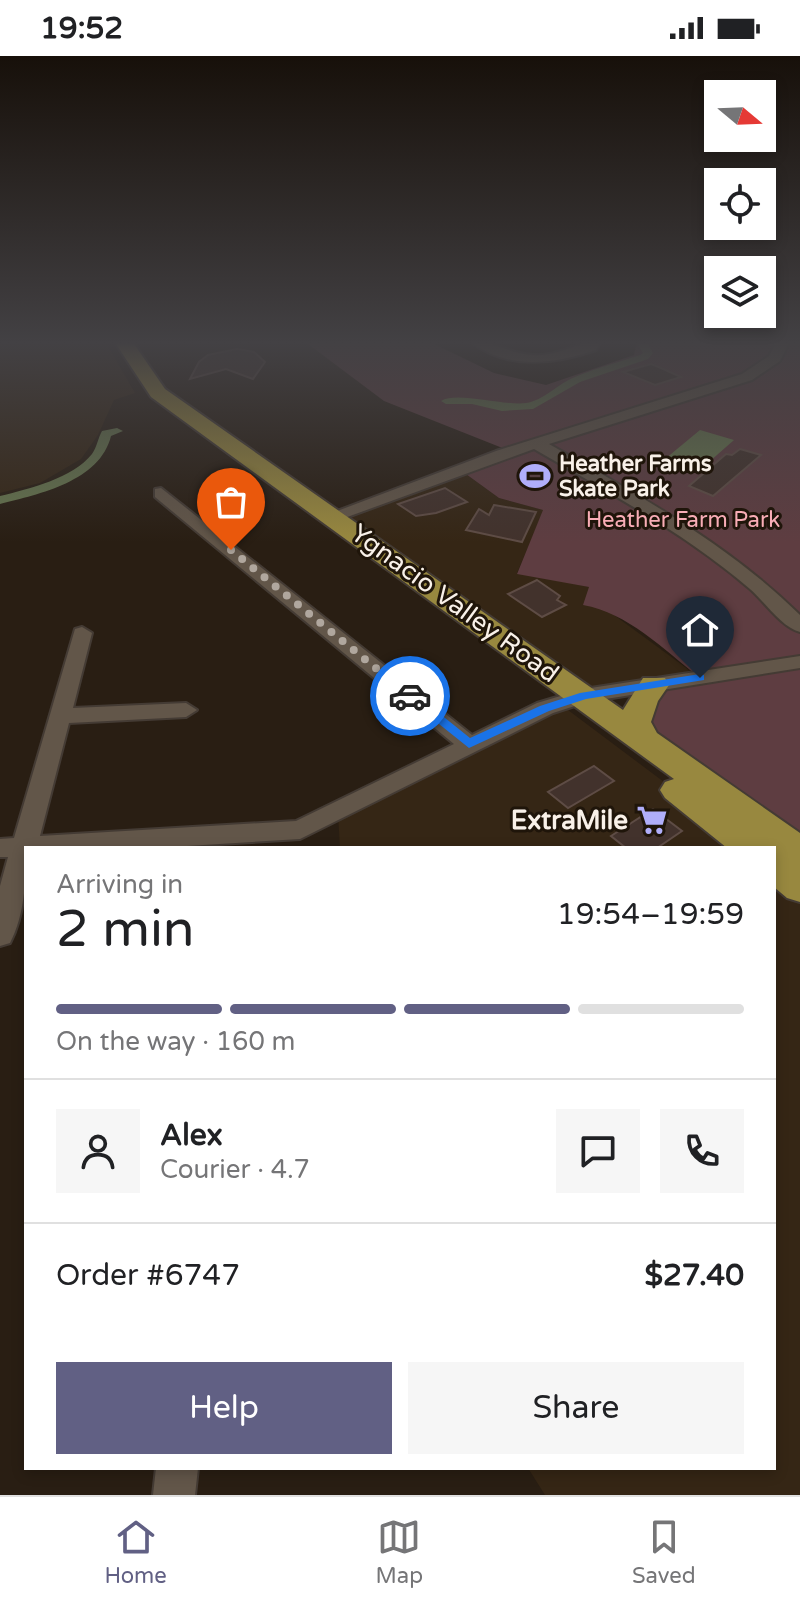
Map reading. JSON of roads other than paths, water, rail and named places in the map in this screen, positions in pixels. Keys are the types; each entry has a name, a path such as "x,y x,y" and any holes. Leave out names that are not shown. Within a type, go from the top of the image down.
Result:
{"highway":[{"name":"Ygnacio Valley Road","path":"153,408 572,700 643,738 800,852"},
{"name":"Ygnacio Valley Road","path":"180,408 333,516 572,700 750,846"},
{"path":"643,738 635,722 643,699 654,685"},
{"path":"776,868 800,888"}],"street":[{"path":"333,516 649,408"},
{"path":"537,444 717,550 769,592 800,626"},
{"path":"161,493 469,744"},
{"path":"0,935 12,847 59,716 82,633"},
{"path":"56,846 232,842 283,833 319,823 469,744 572,700 800,662"},
{"path":"59,716 186,710"},
{"path":"174,1495 177,1470"}],"waterway":[{"path":"0,500 39,489 69,476 100,452 106,433 117,431"}],"place":[{"name":"Heather Farms Skate Park","path":"535,476"},
{"name":"ExtraMile","path":"652,820"}],"park label":[{"name":"Heather Farm Park","path":"683,519"}]}
